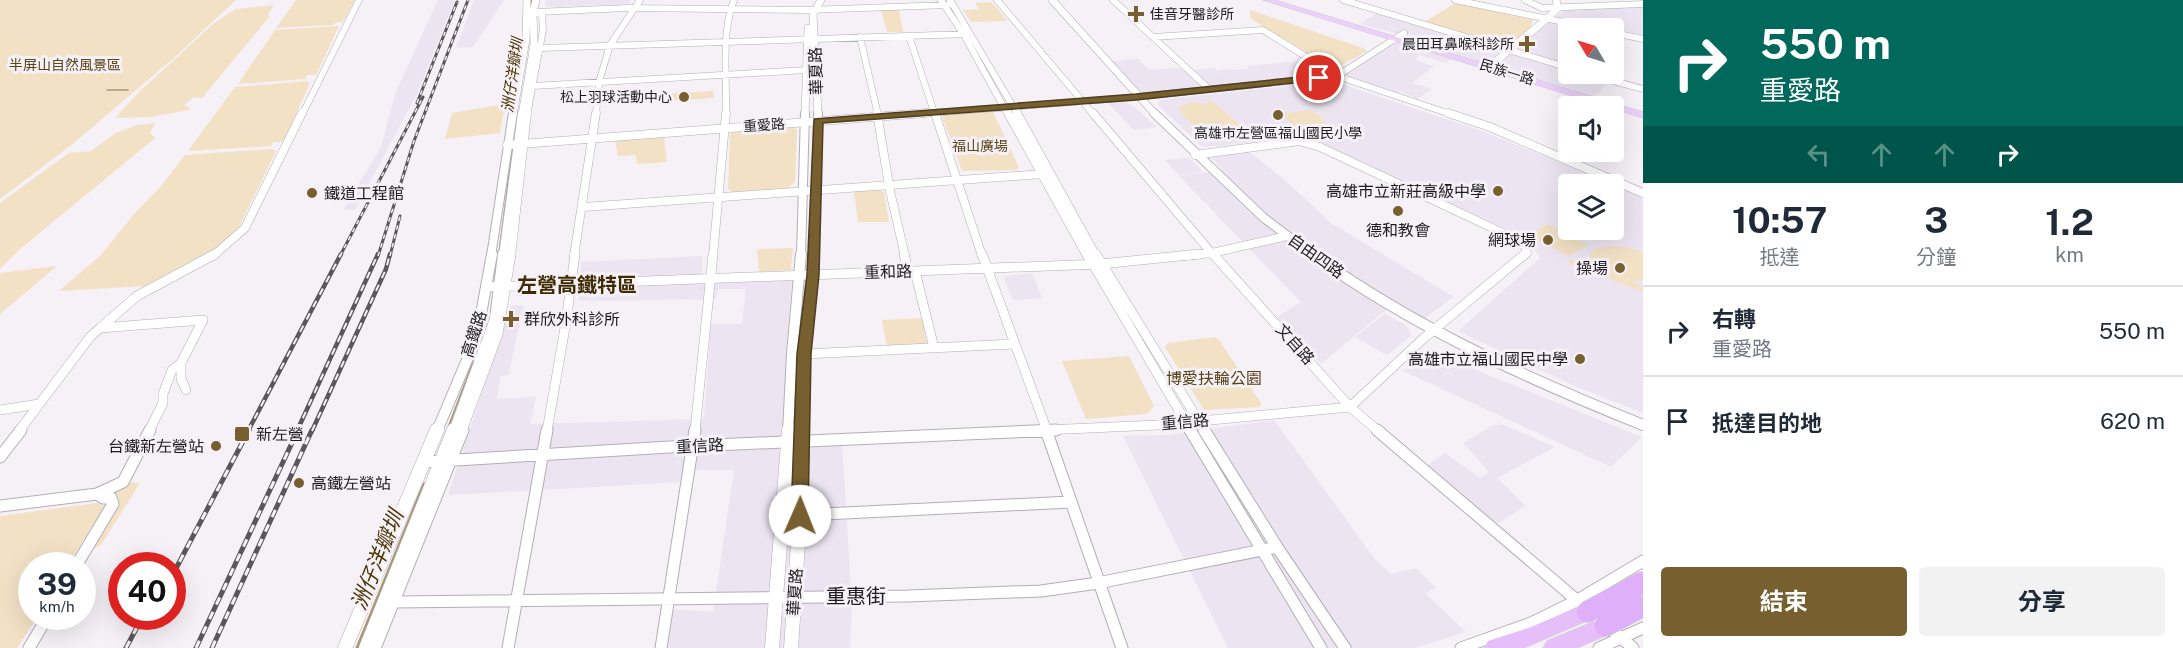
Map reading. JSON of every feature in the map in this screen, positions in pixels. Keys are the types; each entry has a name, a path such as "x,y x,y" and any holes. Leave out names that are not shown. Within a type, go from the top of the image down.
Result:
{"highway":[{"path":"1495,648 1535,635 1582,606 1643,582"},
{"path":"1554,648 1609,638 1643,606"}],"main road":[{"name":"民族一路","path":"1267,0 1401,36"},
{"name":"民族一路","path":"1275,0 1401,36"},
{"name":"民族一路","path":"1285,0 1643,111"},
{"name":"民族一路","path":"1294,0 1401,36"}],"street":[{"path":"0,457 90,337 137,296 213,256 245,228 359,0"},
{"name":"高鐵路","path":"375,648 446,461 490,335 503,287 515,144 515,85 525,45 524,13 527,0"},
{"name":"高鐵路","path":"345,648 477,336 534,45 533,12 536,0"},
{"path":"508,648 567,322 570,284 594,138 599,82 610,45 640,0"},
{"path":"661,648 693,447 726,128 726,41 730,10 734,0"},
{"path":"811,10 813,0"},
{"path":"811,10 821,0"},
{"name":"文自路","path":"998,0 1212,253 1350,407 1582,606 1609,638 1633,648"},
{"name":"自由四路","path":"1052,0 1136,97 1195,155 1287,236 1360,287 1433,330 1539,382 1643,425"},
{"path":"1113,0 1209,89"},
{"path":"1343,0 1558,65"},
{"path":"1455,0 1558,21"},
{"path":"1525,0 1542,8 1557,4 1643,4"},
{"path":"524,13 634,8 811,10 947,2"},
{"path":"947,2 972,34 1051,173 1096,264 1186,423 1321,648"},
{"path":"947,2 1040,175 1200,421 1277,547 1345,648"},
{"path":"1493,64 1546,19 1557,4"},
{"name":"華夏路","path":"791,648 800,516 795,442 793,347 818,121 811,10"},
{"name":"高鐵路","path":"515,144 541,48 542,15 533,12"},
{"path":"1153,37 1263,30 1337,76 1490,127 1643,193"},
{"path":"541,48 972,34"},
{"path":"1624,35 1643,39"},
{"path":"909,36 986,267 1047,430 1122,648"},
{"name":"重愛路","path":"515,144 1136,97 1337,76 1401,36"},
{"path":"860,37 878,116 889,185 934,348"},
{"name":"華夏路","path":"772,648 783,516 795,442 813,275 807,122 807,70 812,38"},
{"path":"532,86 807,70"},
{"path":"1624,84 1643,89"},
{"path":"1195,155 1299,141 1310,144 1516,239 1525,246 1527,251 1524,258 1433,330 1350,407"},
{"path":"584,207 1051,173"},
{"name":"重和路","path":"486,287 1096,264 1212,253 1287,236"},
{"path":"0,506 97,494 119,484 126,478 163,402 163,394 172,370 181,363 203,320 100,328"},
{"path":"804,354 1014,344"},
{"path":"181,363 181,379 186,390"},
{"path":"0,410 39,404"},
{"name":"重信路","path":"423,462 542,454 1186,423 1350,407"},
{"name":"高鐵路","path":"366,648 446,461"},
{"path":"85,552 113,504 111,498 103,498 97,494"},
{"path":"783,516 1071,502"},
{"name":"重惠街","path":"393,602 668,600 1010,593 1098,583 1277,547"},
{"path":"1461,648 1582,606 1643,561"},
{"path":"1609,638 1643,628"},
{"path":"29,648 40,630"}],"shaded area":[{"path":"438,0 455,0 417,94 355,210 343,210 381,147 395,94"},
{"path":"474,0 504,0 473,47 456,48"},
{"path":"545,0 631,0 629,4 551,7 545,6"},
{"path":"1643,6 1643,35 1624,31 1624,18 1557,17 1566,9"},
{"path":"1378,12 1511,51 1547,22 1558,24 1558,84 1607,84 1594,96 1573,96 1452,59 1446,63 1420,55 1415,60 1434,66 1412,83 1432,89 1417,99 1400,91 1396,94 1343,76 1145,94 1138,92 1112,61 1138,59 1149,70 1180,68 1184,71 1214,68 1221,75 1217,70 1249,69 1247,66 1308,60 1326,71 1338,70 1397,34 1360,24"},
{"path":"1332,81 1485,132 1588,174 1558,174 1558,240 1624,240 1624,189 1643,197 1643,413 1577,387 1458,331 1540,258 1525,237 1305,137 1206,147 1200,145 1158,105 1159,100"},
{"path":"1122,102 1132,105 1157,127 1134,130 1108,103"},
{"path":"1248,151 1287,182 1331,223 1454,297 1425,318 1398,304 1382,313 1321,364 1275,318 1301,302 1179,176 1223,170 1209,155"},
{"path":"1190,159 1203,172 1179,175 1165,160"},
{"path":"702,256 702,281 786,278 792,282 786,355 810,355 808,445 842,444 852,604 850,648 666,648 671,609 713,612 734,470 683,470 680,482 448,495 511,306 524,305 508,375 501,376 497,399 536,397 530,424 704,419 711,324 742,324 746,289 718,289 716,299 579,301 581,262"},
{"path":"1032,273 1042,298 1013,300 1004,279 1006,276"},
{"path":"1385,314 1406,325 1412,335 1387,355 1355,337"},
{"path":"1427,350 1439,352 1483,373 1642,437 1611,467 1403,371"},
{"path":"1274,420 1376,561 1391,574 1416,568 1436,588 1425,593 1466,632 1415,648 1228,648 1123,436 1167,435"},
{"path":"1502,424 1555,447 1497,478 1526,506 1498,523 1489,520 1426,466 1445,453 1480,478 1489,472 1463,443 1492,426"}],"green space":[{"name":"半屏山自然風景區","path":"0,0 236,0 176,56 75,142 0,199"},
{"path":"296,0 355,0 343,22 336,22 333,25 276,28"},
{"path":"991,2 1008,21 971,22 963,10 979,9 975,3"},
{"path":"1456,3 1533,20 1530,29 1508,48 1424,22"},
{"path":"274,5 268,14 269,17 202,98 194,97 184,105 190,108 189,110 150,117 115,118 138,93 213,24 236,9"},
{"path":"899,10 903,32 887,32 881,11"},
{"path":"1250,10 1367,51 1340,66 1330,66 1254,21 1250,17"},
{"path":"339,26 316,75 307,75 305,79 238,84 275,30"},
{"path":"307,81 310,83 283,142 273,142 271,146 188,151 235,87"},
{"name":"松上羽球活動中心","path":"713,91 714,98 656,102 656,94"},
{"path":"1206,100 1211,100 1254,137 1249,138 1244,134 1228,142 1218,140 1200,131 1180,111 1181,106 1193,102 1209,104"},
{"path":"505,104 500,133 445,139 452,113"},
{"name":"福山廣場","path":"987,110 993,112 1019,167 1016,170 962,171 942,116 946,113"},
{"path":"1310,110 1323,117 1320,118 1327,123 1296,127 1280,114"},
{"path":"155,123 150,133 155,138 20,249 0,269 0,203 69,153 91,151 116,133 137,125"},
{"path":"792,127 797,129 795,182 788,188 732,193 728,188 730,134 740,130"},
{"path":"664,136 667,162 637,164 636,155 618,156 615,141"},
{"path":"272,149 276,151 239,227 215,249 145,286 59,291 100,256 185,155"},
{"path":"879,190 884,192 889,222 858,222 854,191"},
{"path":"1547,224 1558,230 1558,240 1579,240 1589,245 1569,256 1527,235"},
{"name":"操場","path":"1608,246 1626,247 1643,252 1643,280 1631,282 1643,287 1643,292 1568,263 1570,259 1596,269 1590,258 1591,253 1595,249"},
{"path":"793,248 791,270 759,272 757,249"},
{"path":"57,266 0,314 0,273"},
{"path":"922,318 927,345 887,347 882,320"},
{"name":"博愛扶輪公園","path":"1215,337 1261,403 1260,407 1204,410 1165,347 1168,343"},
{"path":"1129,356 1154,406 1147,414 1086,419 1062,361"},
{"path":"127,482 140,483 101,545 94,549 93,545 118,504 118,498 112,494"},
{"path":"97,503 105,506 76,552 18,552 18,630 29,630 17,648 0,648 0,516"}],"waterway":[{"name":"洲仔洋瓣圳","path":"530,7 532,0"},
{"name":"洲仔洋瓣圳","path":"525,63 530,27"},
{"path":"107,90 128,90"},
{"name":"洲仔洋瓣圳","path":"499,253 511,161"},
{"name":"洲仔洋瓣圳","path":"448,428 474,360"},
{"name":"洲仔洋瓣圳","path":"357,648 424,484"}],"railway":[{"path":"378,256 414,141 468,0"},
{"path":"417,103 457,2"},
{"path":"340,256 423,97"},
{"path":"390,256 400,216"},
{"path":"248,431 341,254"},
{"path":"297,431 378,254"},
{"path":"312,431 386,269 390,254"},
{"path":"185,552 249,430"},
{"path":"196,648 298,430"},
{"path":"212,648 312,430"},
{"path":"126,648 136,630"}],"place":[{"name":"佳音牙醫診所","path":"1136,14"},
{"name":"晨田耳鼻喉科診所","path":"1527,44"},
{"name":"松上羽球活動中心","path":"684,97"},
{"name":"高雄市左營區福山國民小學","path":"1278,115"},
{"name":"高雄市立新莊高級中學","path":"1498,191"},
{"name":"鐵道工程館","path":"312,193"},
{"name":"德和教會","path":"1398,211"},
{"name":"網球場","path":"1548,240"},
{"name":"操場","path":"1620,268"},
{"name":"群欣外科診所","path":"511,319"},
{"name":"高雄市立福山國民中學","path":"1580,359"},
{"name":"新左營","path":"242,434"},
{"name":"台鐵新左營站","path":"216,446"},
{"name":"高鐵左營站","path":"299,483"}],"district":[{"name":"左營高鐵特區","path":"577,285"}],"route":[{"path":"800,516 804,354 813,275 814,182 818,121 1136,97 1319,78"}]}
